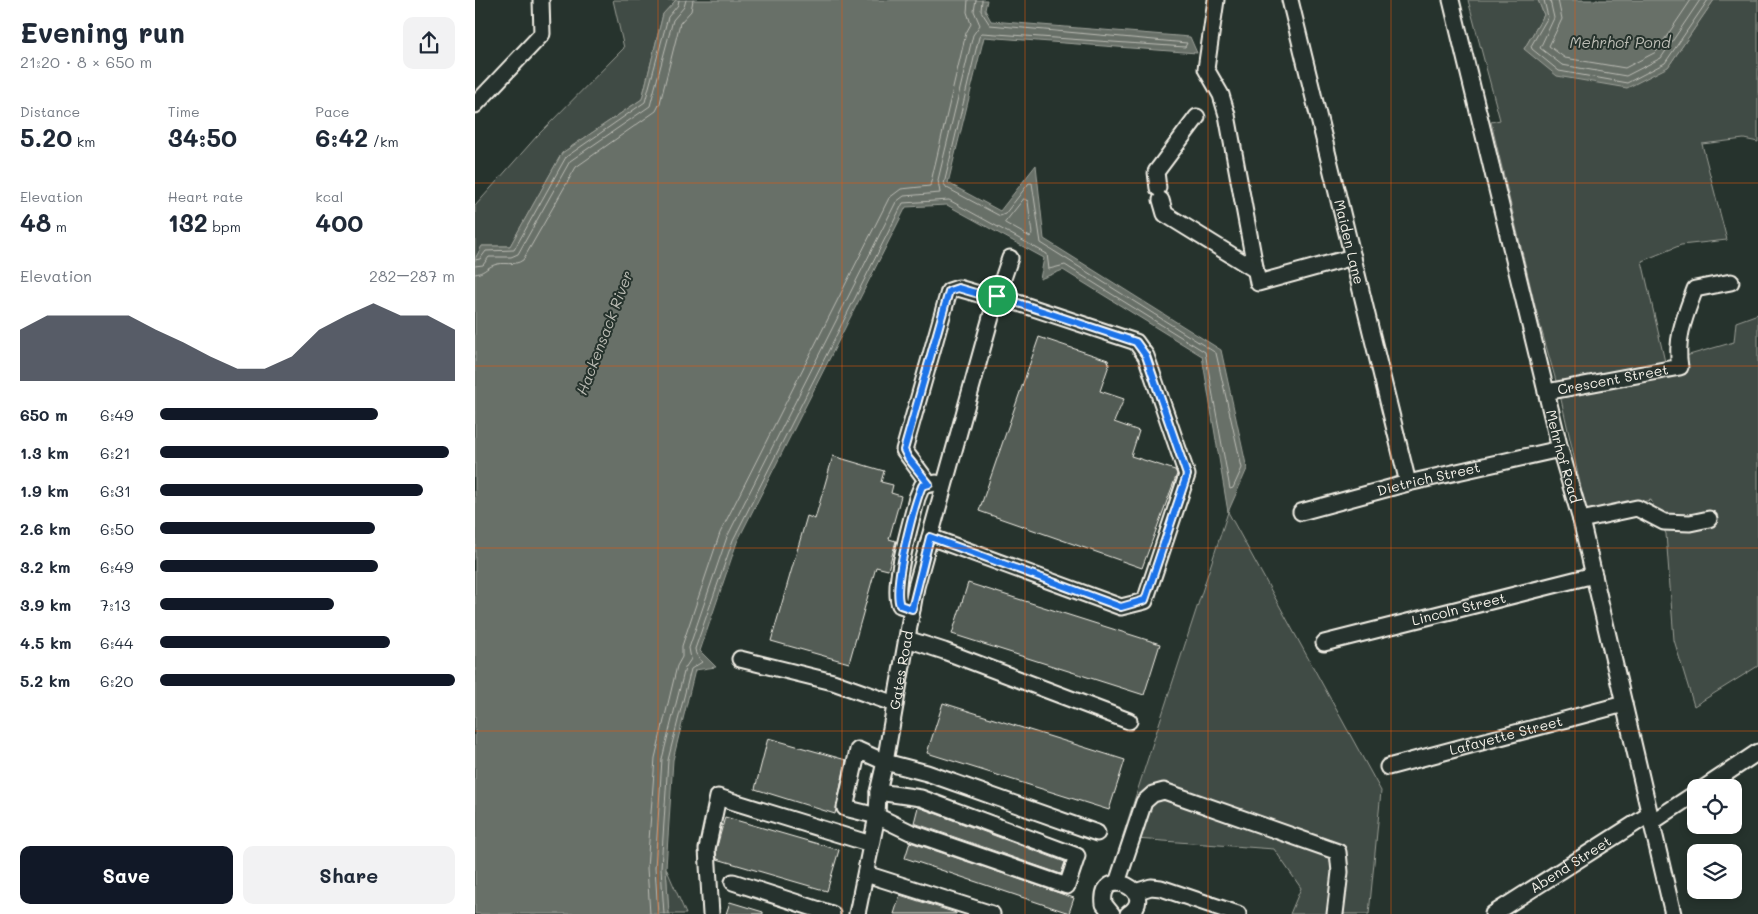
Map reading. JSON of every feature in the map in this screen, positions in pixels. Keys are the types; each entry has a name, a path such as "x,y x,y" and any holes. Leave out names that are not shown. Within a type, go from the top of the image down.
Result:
{"street":[{"path":"475,105 542,34 541,0"},
{"path":"1216,0 1206,69 1221,95 1227,115 1256,276"},
{"name":"Maiden Lane","path":"1290,0 1408,483"},
{"name":"Mehrhof Road","path":"1451,0 1559,449 1581,520 1673,914"},
{"path":"1197,117 1156,172 1165,214 1216,246 1256,276 1353,257"},
{"name":"Gates Road","path":"857,914 877,816 878,792 912,609 996,298 1010,258"},
{"name":"Crescent Street","path":"1546,392 1680,367 1678,338 1695,289 1731,282"},
{"path":"929,484 908,458 904,450 949,291 958,288 1136,342 1146,356 1187,475 1145,600 1121,607 930,537"},
{"name":"Dietrich Street","path":"1301,512 1408,483 1559,449"},
{"path":"912,609 900,605 898,601 900,574 917,498 922,486 945,484"},
{"path":"1581,520 1637,508 1649,516 1664,522 1690,523 1709,519"},
{"name":"Lincoln Street","path":"1324,644 1594,575"},
{"path":"907,639 944,651 1129,721"},
{"path":"740,660 833,682 895,704"},
{"name":"Lafayette Street","path":"1387,767 1624,704"},
{"path":"878,792 921,798 1077,856 1067,886 910,832 877,816 845,808 858,750 885,762 927,773 1097,833"},
{"path":"1718,779 1758,752"},
{"path":"1117,883 1144,802 1153,794 1165,791 1338,852 1340,872 1335,914"},
{"path":"711,914 707,849 718,797 871,844"},
{"name":"Abend Street","path":"1493,914 1687,797"},
{"path":"865,874 992,914"},
{"path":"733,882 832,914"},
{"path":"1110,914 1104,904 1104,893 1111,885 1117,883 1127,884 1135,892 1137,903 1128,914"},
{"path":"1135,892 1151,887 1161,888 1238,914"}],"shaded area":[{"path":"613,0 676,0 663,14 642,99 562,153 510,246 482,246 475,259 475,206 537,136 624,48"},
{"path":"1468,0 1538,0 1544,15 1524,49 1668,67 1714,0 1758,0 1758,142 1744,139 1702,144 1727,240 1681,245 1642,261 1665,362 1734,342 1736,322 1758,314 1758,666 1694,706 1674,640 1666,534 1651,500 1587,514 1560,395 1538,318 1491,122 1500,120"},
{"path":"1228,512 1381,791 1369,914 1290,914 1301,888 1274,849 1122,838"},
{"path":"666,868 686,914 669,914"}],"water":[{"name":"Hackensack River","path":"676,0 987,0 985,10 991,21 1190,37 1197,53 984,37 948,183 1000,211 1036,165 1044,239 1221,350 1247,469 1228,512 1202,356 1063,270 1040,279 1044,258 947,205 906,207 737,542 700,651 716,667 695,670 673,760 666,868 669,914 475,914 475,259 482,246 510,246 562,153 642,99 663,14"},
{"name":"Mehrhof Pond","path":"1538,0 1714,0 1668,67 1627,88 1557,76 1524,49 1544,15"}],"building":[{"path":"1039,337 1108,360 1109,365 1100,391 1124,399 1114,422 1139,431 1131,456 1175,470 1177,474 1142,568 979,511"},
{"path":"833,456 884,471 881,482 893,485 891,493 901,496 889,539 896,541 888,570 876,567 849,663 771,641 807,516 815,519"},
{"path":"968,583 1160,644 1144,695 952,634"},
{"path":"943,703 1125,760 1109,810 927,753"},
{"path":"768,738 846,760 835,814 755,789"},
{"path":"918,807 1065,862 1061,874 914,823"},
{"path":"725,817 839,850 827,891 717,859 716,850"},
{"path":"910,842 1074,898 1069,913 905,858"},
{"path":"900,895 956,913 956,914 894,914"},
{"path":"730,902 763,912 763,914 726,914"}],"route":[{"path":"958,288 996,299 997,296 1136,342 1146,356 1187,475 1145,600 1121,607 930,537 912,609 900,605 898,601 900,574 917,498 922,486 929,484 908,458 904,450 949,291 958,288"}]}
